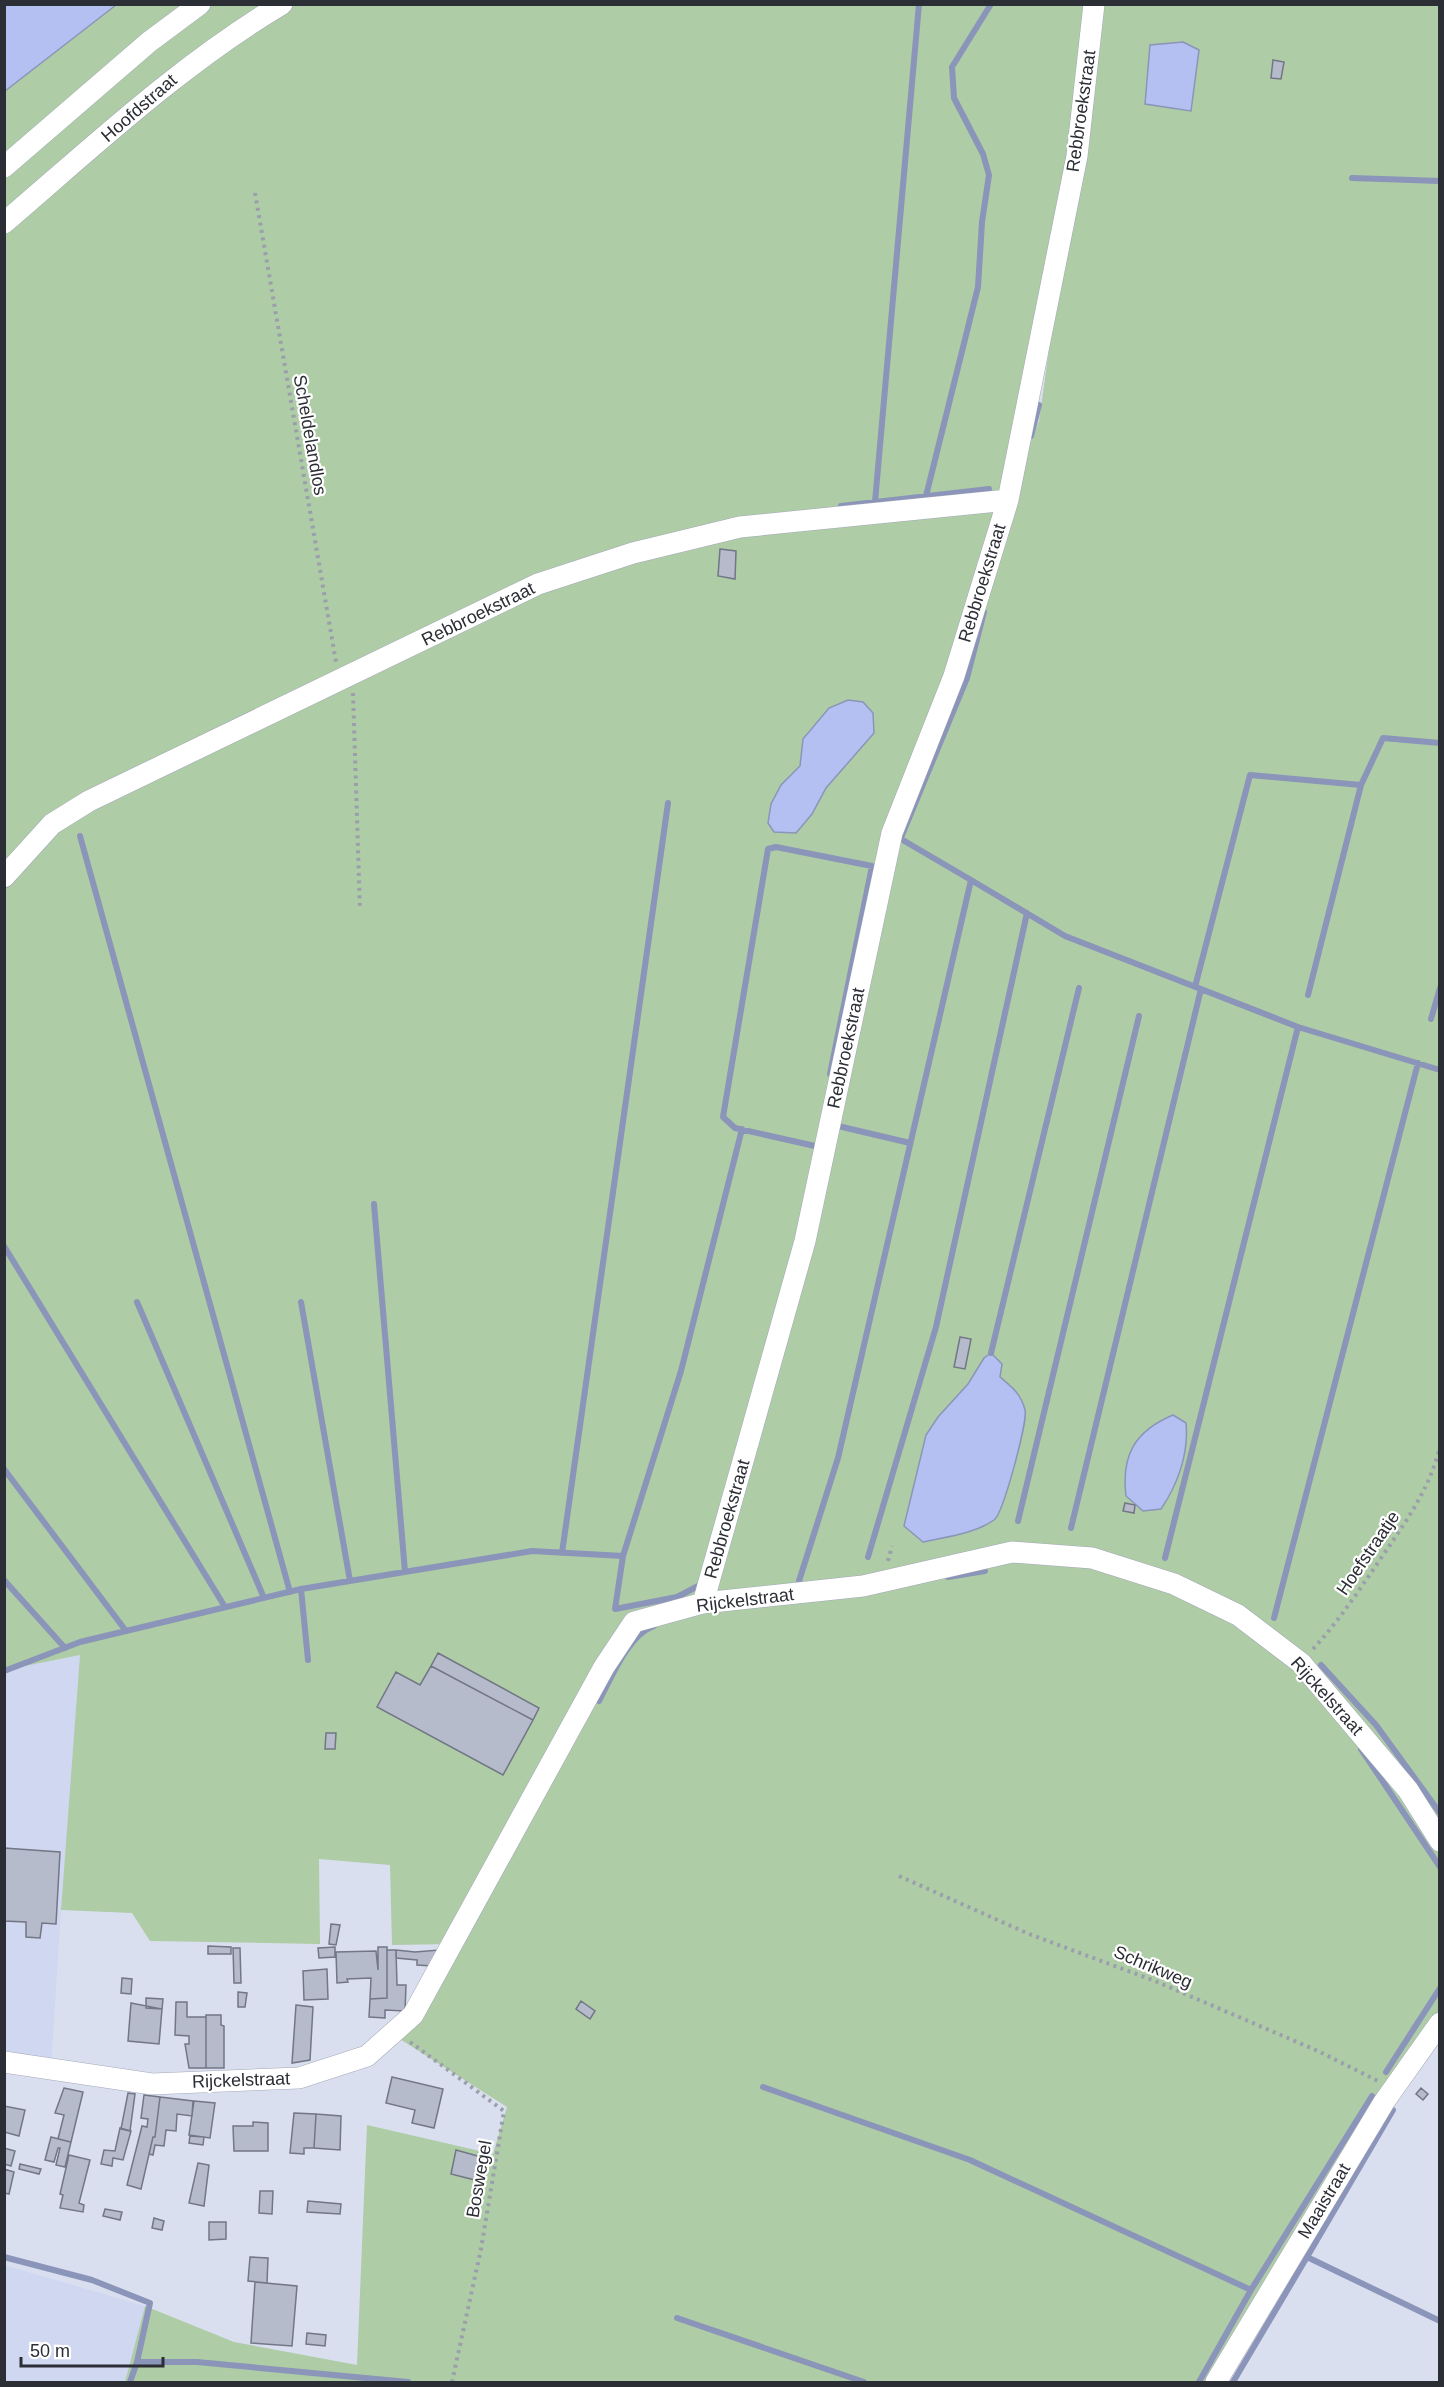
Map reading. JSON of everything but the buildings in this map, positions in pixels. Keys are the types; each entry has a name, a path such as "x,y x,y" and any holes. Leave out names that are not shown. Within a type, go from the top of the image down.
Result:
{"street":[{"path":"4,167 149,42 200,4"},
{"name":"Hoofdstraat","path":"4,223 175,76 233,34 282,4"},
{"name":"Rebbroekstraat","path":"703,1603 805,1241 892,833 954,676 1008,500 1077,156 1094,4"},
{"name":"Rebbroekstraat","path":"4,877 52,824 89,801 538,584 633,553 740,527 1008,500"},
{"name":"Rijckelstraat","path":"4,2062 152,2084 299,2078 367,2056 413,2015 604,1667 634,1622 703,1603 863,1586 1012,1552 1092,1558 1174,1584 1238,1615 1301,1663 1408,1790 1440,1841"},
{"name":"Maaistraat","path":"1216,2382 1394,2088 1440,2023"}],"path":[{"name":"Scheldelandlos","path":"255,193 333,652 347,677 360,910"},
{"name":"Hoefstraatje","path":"1301,1663 1337,1623 1421,1498 1433,1473 1440,1448"},
{"name":"Schrikweg","path":"899,1875 1029,1934 1155,1981 1318,2051 1394,2088"},
{"name":"Boswegel","path":"395,2031 504,2111 481,2249 452,2382"}],"shaded area":[{"path":"80,1655 51,2069 5,2062 5,1670"},
{"path":"4,2265 145,2306 125,2382 5,2382"}],"green space":[{"path":"116,5 1439,5 1439,2023 1216,2382 125,2382 145,2306 234,2342 357,2365 367,2125 493,2154 507,2107 392,2034 453,1944 392,1945 390,1865 319,1859 320,1944 150,1941 132,1913 61,1910 80,1655 5,1670 5,91","holes":["1074,171 1039,421 1009,495"]}],"water":[{"path":"5,4 116,4 116,5 5,91"},
{"path":"1183,42 1199,50 1191,111 1145,104 1150,45"},
{"path":"848,700 863,702 873,713 874,733 826,788 812,814 796,833 774,832 768,823 771,804 781,785 800,766 803,739 829,708"},
{"path":"991,1353 1002,1364 1000,1377 1018,1395 1025,1410 1019,1448 1003,1502 994,1520 978,1529 923,1542 904,1526 926,1435 938,1417 968,1384 984,1358"},
{"path":"1173,1415 1186,1423 1186,1446 1181,1468 1161,1509 1143,1511 1126,1496 1126,1468 1129,1457 1140,1437 1160,1421"}],"waterway":[{"path":"875,502 919,4"},
{"path":"926,496 978,287 982,222 989,175 983,154 954,98 952,67 991,4"},
{"path":"1352,178 1440,181"},
{"path":"1031,436 1039,405"},
{"path":"841,506 989,489"},
{"path":"902,835 967,678 984,612"},
{"path":"1361,785 1383,738 1440,743"},
{"path":"1195,987 1250,775 1361,785 1308,995"},
{"path":"562,1553 668,803"},
{"path":"80,836 290,1592"},
{"path":"799,1581 838,1458 971,880 901,839"},
{"path":"815,1146 735,1128 723,1117 768,849 776,847 872,866 830,1074"},
{"path":"971,880 1065,936 1298,1027 1440,1070"},
{"path":"868,1557 936,1327 1027,913"},
{"path":"991,1353 1079,988"},
{"path":"1431,1019 1440,988"},
{"path":"1071,1528 1201,989"},
{"path":"1018,1521 1139,1016"},
{"path":"1165,1558 1298,1027"},
{"path":"1274,1618 1418,1063"},
{"path":"838,1126 910,1143"},
{"path":"702,1584 677,1597 615,1609 623,1556 681,1371 742,1129"},
{"path":"374,1204 405,1572"},
{"path":"4,1246 225,1607"},
{"path":"137,1302 264,1598"},
{"path":"301,1302 350,1581"},
{"path":"4,1469 126,1631"},
{"path":"4,1671 80,1642 301,1589 532,1551 623,1556"},
{"path":"948,1577 985,1571"},
{"path":"4,1580 65,1648"},
{"path":"301,1589 308,1660"},
{"path":"599,1701 629,1647 636,1638 654,1626"},
{"path":"1321,1665 1376,1725 1440,1813"},
{"path":"1361,1749 1440,1867"},
{"path":"1386,2072 1440,1988"},
{"path":"763,2087 970,2160 1251,2290"},
{"path":"1199,2382 1251,2290 1372,2096"},
{"path":"1393,2110 1307,2257 1440,2321"},
{"path":"4,2257 92,2280 150,2303 137,2362 197,2362 408,2382"},
{"path":"1233,2382 1307,2257"},
{"path":"677,2318 864,2382"},
{"path":"130,2382 137,2362"}]}
